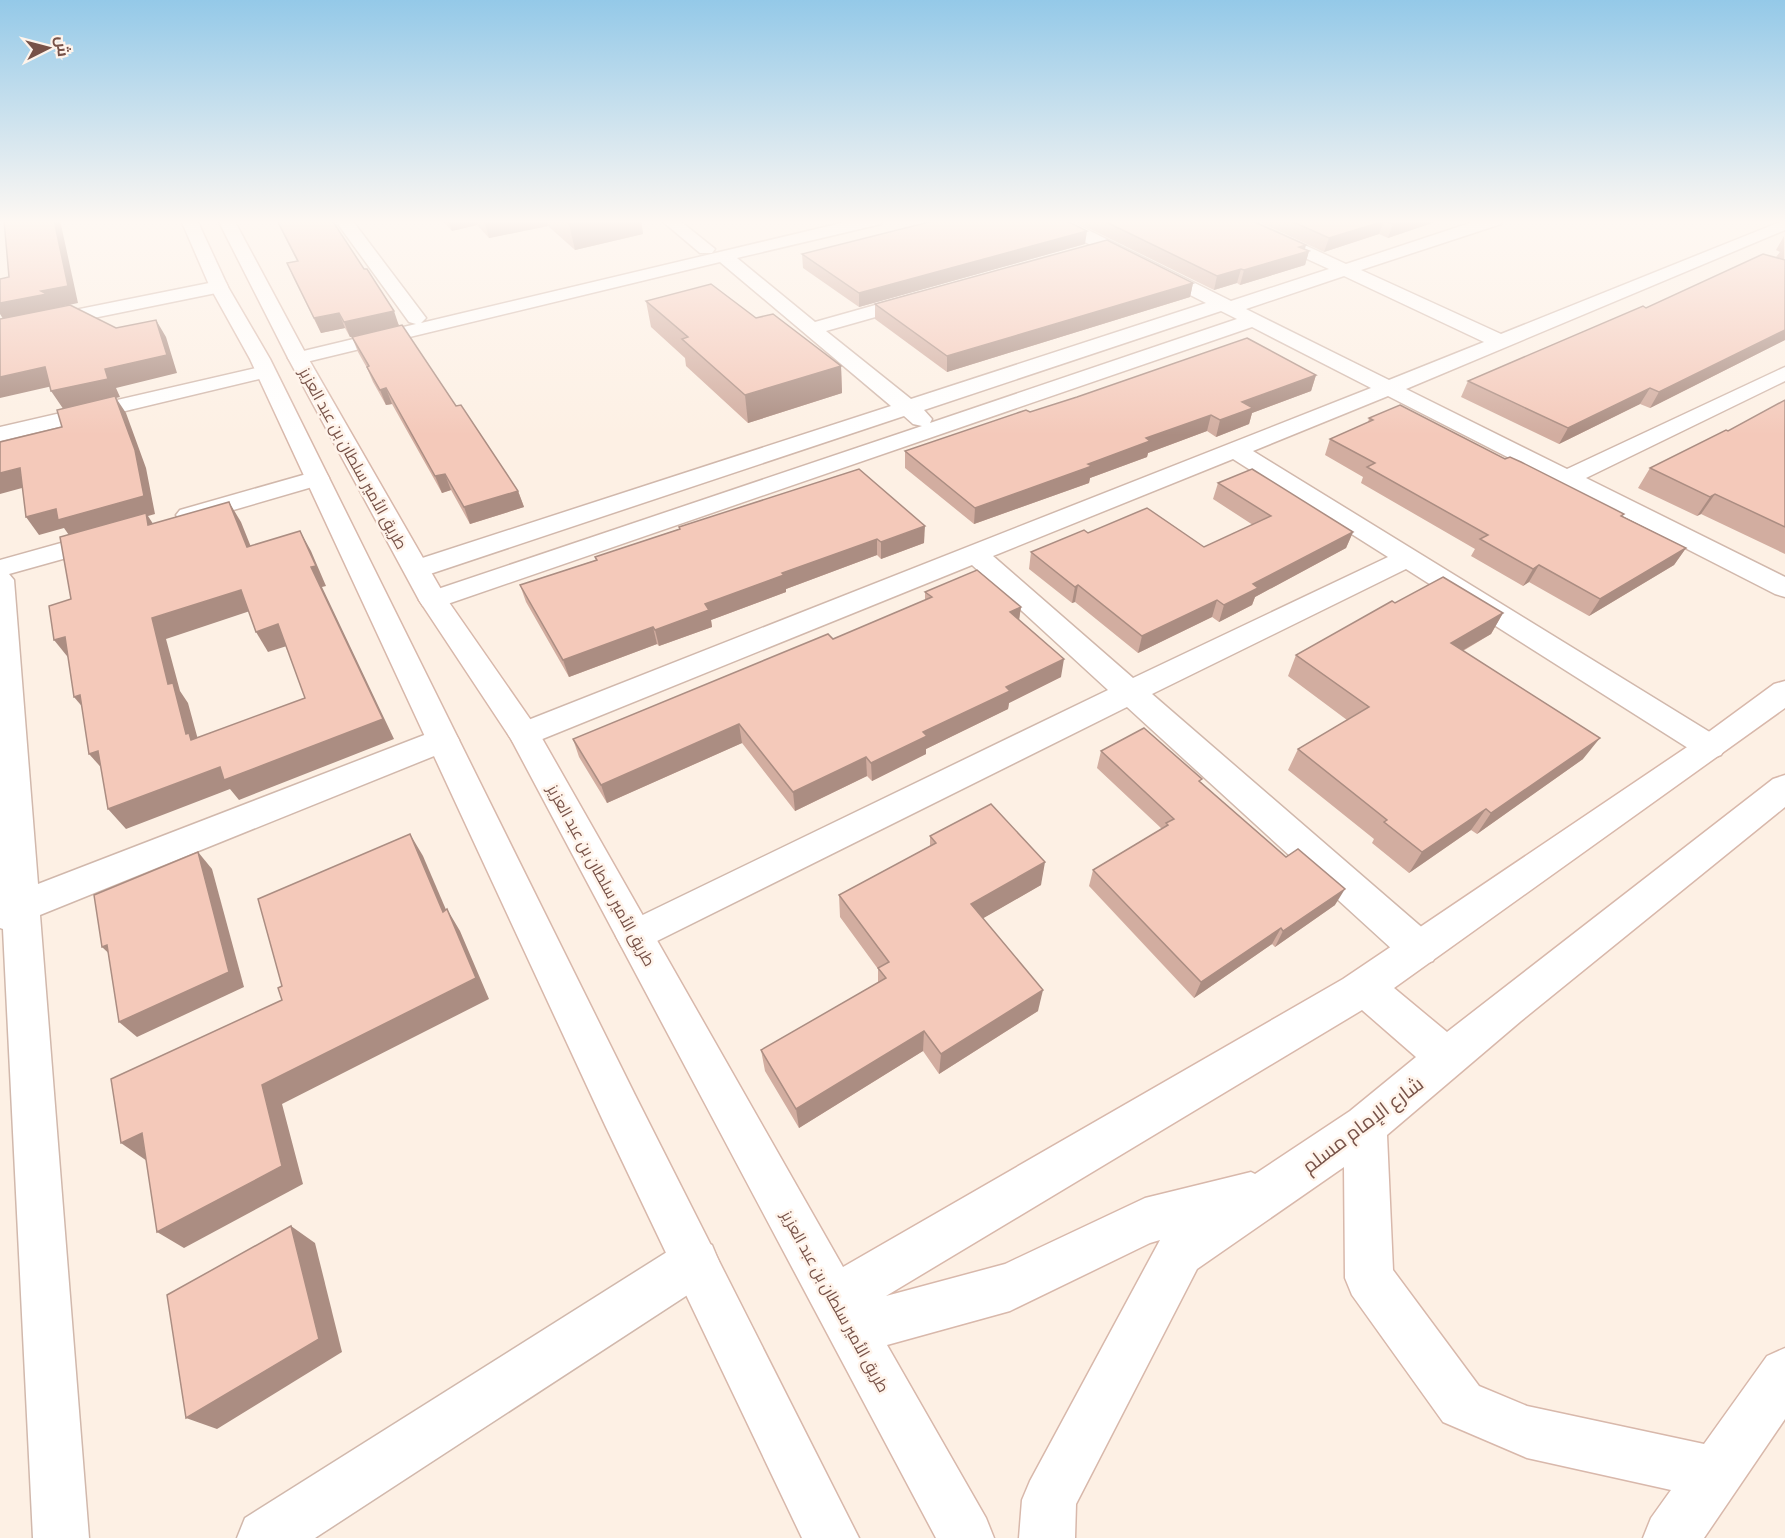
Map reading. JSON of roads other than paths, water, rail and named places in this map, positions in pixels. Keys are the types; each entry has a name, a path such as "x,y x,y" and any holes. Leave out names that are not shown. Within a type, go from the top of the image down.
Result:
{"street":[{"path":"0,331 195,292"},
{"name":"طريق الأمير سلطان بن عبد العزيز","path":"223,292 279,359 417,569 433,600 524,734 966,1538"},
{"name":"طريق الأمير سلطان بن عبد العزيز","path":"256,292 317,478 695,1262 831,1538"},
{"path":"396,292 416,318"},
{"path":"0,434 279,359 416,318 537,292"},
{"path":"0,420 279,359 556,292"},
{"path":"764,292 934,429"},
{"path":"1198,292 1785,588"},
{"path":"417,569 906,408 1273,292"},
{"path":"1393,292 1501,342"},
{"path":"524,734 1389,388 1622,292"},
{"path":"811,329 936,294"},
{"path":"433,600 1254,320"},
{"path":"1567,478 1785,373"},
{"path":"1235,450 1710,747"},
{"path":"170,520 317,478"},
{"path":"0,568 124,533"},
{"path":"975,554 1419,949"},
{"path":"635,936 1408,558"},
{"path":"0,580 10,910 61,1538"},
{"path":"844,1314 1364,987 1710,747 1785,692"},
{"path":"10,910 442,740"},
{"name":"شارع الإمام مسلم","path":"1047,1538 1049,1500 1180,1252 1365,1126 1785,788"},
{"path":"1364,987 1447,1058"},
{"path":"1365,1126 1369,1278 1461,1404 1527,1432 1715,1473"},
{"path":"844,1314 1010,1287 1145,1221 1270,1191"},
{"path":"265,1538 695,1262"},
{"path":"1671,1538 1785,1374"}]}
